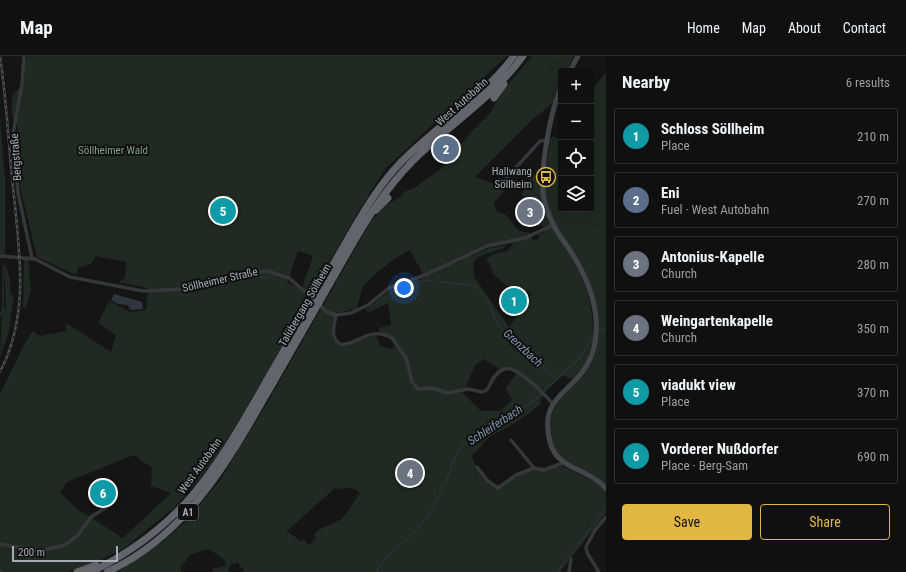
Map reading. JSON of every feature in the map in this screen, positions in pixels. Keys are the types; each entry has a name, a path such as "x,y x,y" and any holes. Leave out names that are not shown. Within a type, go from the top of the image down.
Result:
{"highway":[{"name":"West Autobahn","path":"353,236 371,200 394,169 414,149 485,88 514,56"},
{"name":"West Autobahn","path":"353,236 364,224 382,195 401,172 508,74 523,56"},
{"path":"494,98 507,80 508,74"},
{"path":"364,224 388,198"},
{"name":"Talübergang Söllheim","path":"270,381 353,236"},
{"name":"West Autobahn","path":"91,572 131,551 157,532 193,497 227,450 270,381"},
{"name":"West Autobahn","path":"108,572 135,556 158,539 182,519 202,497 222,470 270,381"},
{"path":"78,572 97,565 110,563"}],"street":[{"name":"Bergstraße","path":"24,56 22,84 15,117 14,134 18,192 32,258"},
{"path":"572,68 578,56"},
{"path":"558,96 548,140 543,191 546,207 553,225 582,269 589,284 594,305 596,330 594,347 588,363 553,404 548,431 555,454 563,463 594,478 606,488"},
{"path":"501,184 540,141 548,140"},
{"path":"553,225 525,238 488,246 425,275 389,288 368,305 351,313 336,315 333,333 334,339 340,344 348,344 361,337 373,334 392,338 406,358 412,382 418,389 432,388 448,393 468,389 482,392 487,390 496,375 504,369 510,368 541,391 553,404"},
{"name":"Söllheimer Straße","path":"0,256 7,258 32,258 70,277 143,291 185,290 235,275 255,271 271,271 289,278 324,310 336,315"},
{"path":"511,440 534,468"},
{"path":"477,467 488,481 498,488 516,475 534,468 544,470 563,463"},
{"path":"0,544 40,551 66,545 78,535 91,517 108,506 115,496"},
{"path":"599,572 587,553 586,546 595,530 606,517"},
{"path":"569,572 571,559"}],"green space":[{"name":"Söllheimer Wald","path":"27,56 507,56 385,169 354,219 264,378 216,458 198,481 174,508 123,549 88,566 67,572 0,572 0,394 25,343 33,331 40,336 66,331 65,325 68,324 111,352 116,335 98,323 109,301 130,312 146,310 148,288 118,282 125,278 126,262 96,256 91,264 78,268 76,275 37,257 20,186 17,125 12,115 12,95 24,84 23,70","holes":["298,251 313,256 302,288 287,283","134,455 152,468 151,486 171,493 123,538 76,508 60,492 67,482"]},
{"path":"532,56 574,56 568,68 558,68 558,91 554,102 532,120 475,177 499,186 504,191 494,203 496,211 506,215 519,231 530,233 533,240 539,239 539,234 545,231 542,225 538,227 535,216 536,203 528,196 526,198 522,195 532,173 545,179 550,140 553,136 558,139 558,212 594,212 594,132 596,131 594,129 594,87 606,72 606,485 594,475 564,461 553,447 550,435 551,418 555,408 560,399 588,367 593,358 597,345 598,331 595,303 586,275 573,251 569,254 580,273 587,292 592,312 593,334 595,335 586,363 574,378 571,379 563,375 543,394 544,395 540,400 542,403 520,420 488,438 471,457 486,480 498,489 518,475 535,469 543,470 562,466 595,482 602,488 606,494 606,513 560,572 245,572 238,563 231,564 228,571 229,572 214,572 212,569 226,566 225,560 209,549 191,554 180,568 183,572 117,572 162,542 186,521 220,480 266,405 371,221 388,204 399,198 404,192 414,188 441,169 472,131 490,113 505,88","holes":["513,243 508,251 494,254 486,259 493,270 491,272 518,296 528,291 532,295 509,327 475,278 473,265 476,259 480,256 504,248 506,245 487,249 453,264 487,248","410,250 425,278 393,288 366,309 368,313 388,303 391,325 379,328 379,333 390,336 395,341 395,346 391,349 380,346 376,336 362,338 346,346 340,346 336,343 332,334 335,313 356,309 362,289 370,279 391,261","484,359 500,369 509,367 518,371 505,389 512,400 500,411 481,411 463,393 475,365","349,488 357,490 360,493 342,519 318,530 314,535 316,538 309,545 304,539 301,541 287,531 334,489"]},
{"path":"0,117 5,179 5,256 0,254"},
{"path":"24,259 28,259 31,289 26,308 23,308"},
{"path":"5,263 10,279 11,295 14,295 9,331 0,358 2,308 6,308"}],"shaded area":[{"path":"114,294 142,302 143,309 131,310 127,305 118,304 111,300"}],"waterway":[{"path":"0,317 3,307 3,267"},
{"name":"Grenzbach","path":"242,277 272,277"},
{"name":"Grenzbach","path":"402,285 419,281 432,281"},
{"name":"Grenzbach","path":"439,282 473,285 478,288 490,304 495,319 506,335 525,348 556,379"},
{"name":"Schleiferbach","path":"599,332 606,328"},
{"name":"Schleiferbach","path":"544,391 580,358 592,338"},
{"name":"Schleiferbach","path":"445,484 457,453 470,438 534,401 541,394"},
{"name":"Schleiferbach","path":"376,572 390,554 421,524 432,509 443,487"},
{"path":"557,572 606,509"}],"railway":[{"path":"0,56 17,227 20,276 16,325 10,349 0,372"}],"place":[{"name":"Eni","path":"446,149"},
{"name":"Hallwang Söllheim","path":"546,177"},
{"name":"viadukt view","path":"223,211"},
{"name":"Antonius-Kapelle","path":"530,212"},
{"name":"Schloss Söllheim","path":"514,301"},
{"name":"Weingartenkapelle","path":"410,473"},
{"name":"Vorderer Nußdorfer","path":"103,493"}]}
